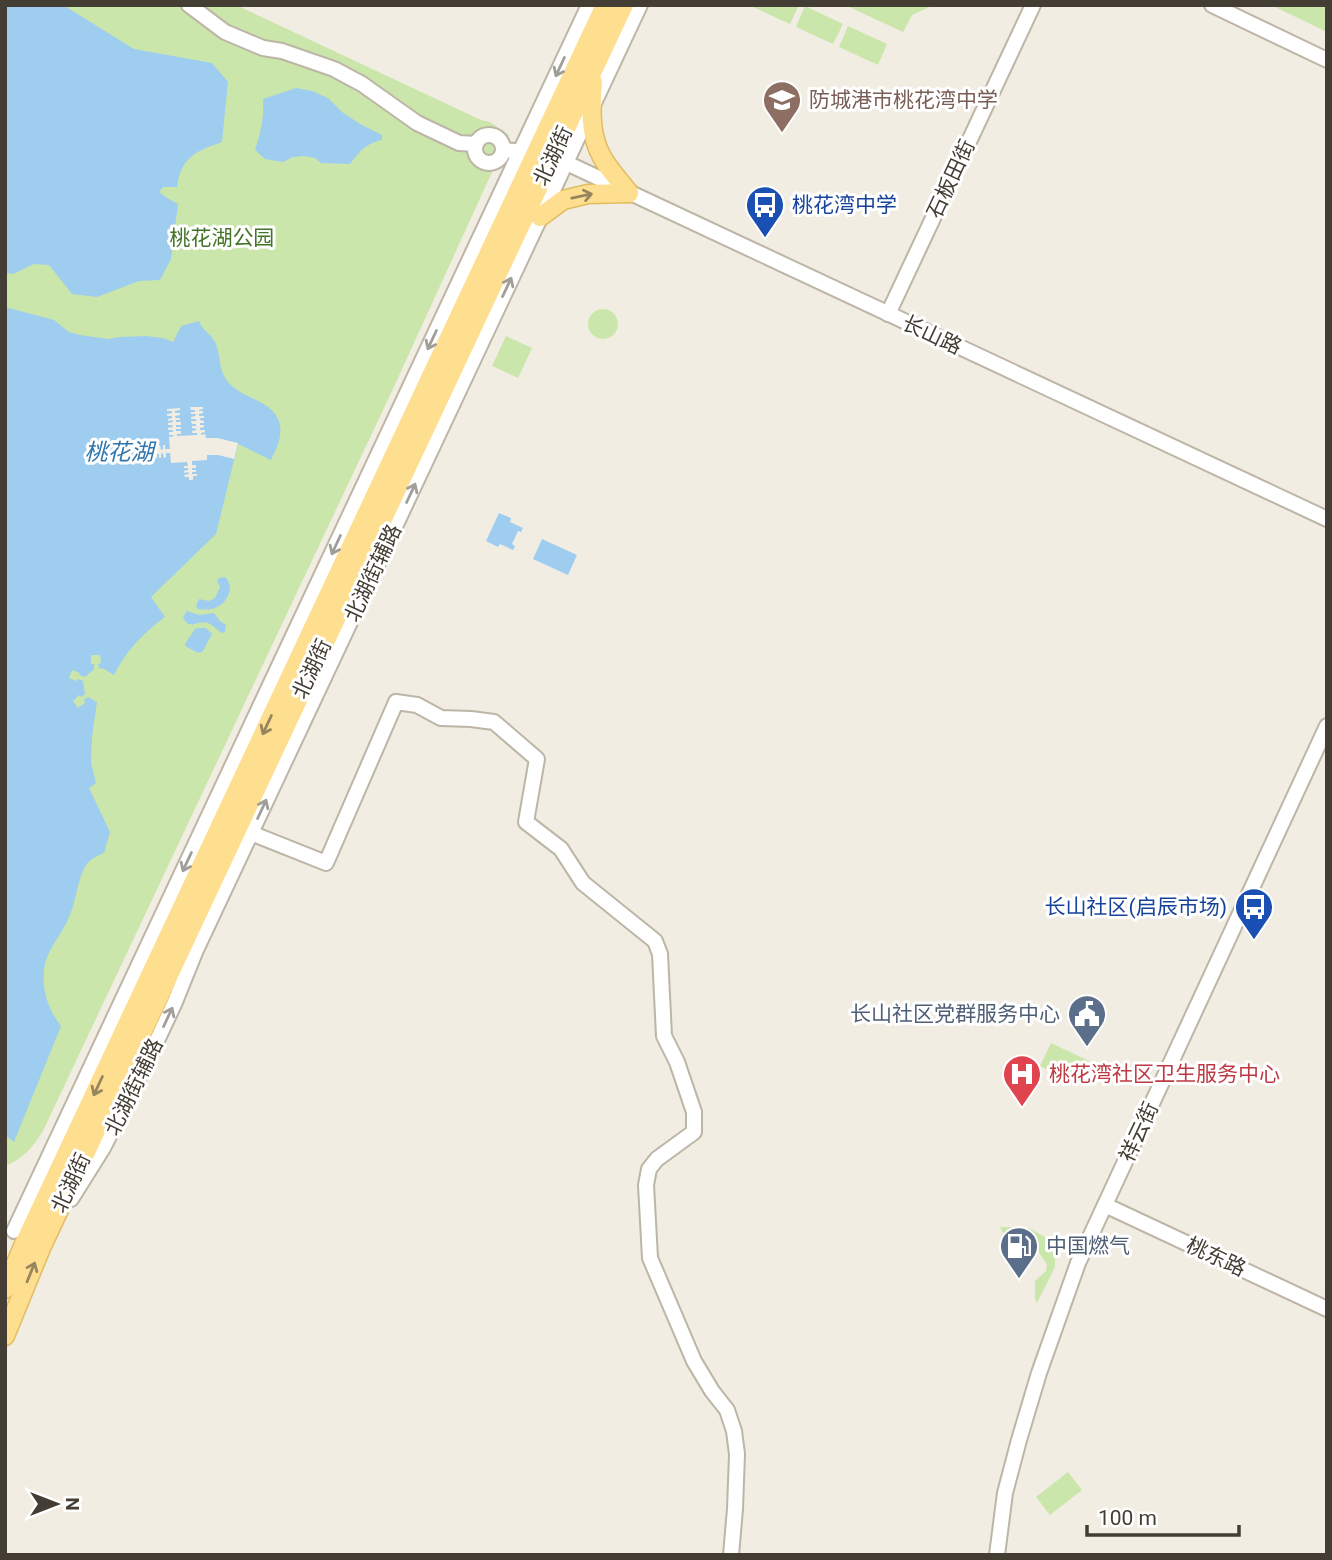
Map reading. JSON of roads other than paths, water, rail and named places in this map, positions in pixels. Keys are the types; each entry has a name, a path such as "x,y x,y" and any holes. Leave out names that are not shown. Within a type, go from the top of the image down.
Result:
{"main road":[{"name":"北湖街","path":"5,1335 41,1248 221,880 457,377 605,5"},
{"name":"北湖街","path":"5,1289 24,1244 544,156 594,68 624,5"},
{"path":"594,68 590,111 594,137 601,156 629,193"},
{"path":"540,217 563,200 588,194 629,193"}],"street":[{"path":"189,5 225,32 263,48 282,51 334,69 362,84 417,123 459,143 477,144 485,136 494,136 501,141 503,150 544,156"},
{"path":"14,1231 544,156 589,5"},
{"path":"457,377 540,217 544,156 590,111 640,5"},
{"name":"石板田街","path":"888,314 1033,5"},
{"path":"1212,5 1327,60"},
{"name":"长山路","path":"544,156 629,193 1327,519"},
{"path":"251,833 326,863 396,702 417,705 441,718 494,722 537,759 526,822 561,849 583,883 655,941 660,954 664,1036 677,1062 694,1112 694,1132 657,1159 649,1169 646,1185 650,1258 694,1361 727,1410 734,1431 737,1468 731,1555"},
{"name":"祥云街","path":"997,1555 1006,1493 1039,1373 1078,1263 1327,726"},
{"path":"221,880 251,833 290,733"},
{"name":"桃东路","path":"1105,1205 1327,1309"}],"water":[{"path":"5,5 63,5 134,49 212,63 228,82 222,142 197,152 182,169 177,187 163,187 159,192 178,204 171,259 160,280 139,281 97,297 72,294 49,265 34,264 13,274 5,273"},
{"path":"296,88 328,98 342,112 382,135 382,140 364,148 350,164 321,163 315,158 304,156 283,162 265,159 255,150 262,125 263,99"},
{"name":"桃花湖","path":"5,307 54,320 69,332 108,339 146,336 173,342 181,326 199,321 215,342 223,373 229,383 267,407 274,413 280,426 279,442 271,460 238,444 216,534 151,597 165,617 136,643 114,675 99,668 100,655 91,655 94,669 85,677 72,670 69,678 83,681 85,694 81,697 79,695 73,701 78,708 88,697 97,702 91,762 96,783 89,788 110,832 104,853 90,861 83,870 69,917 45,963 45,992 49,1006 61,1026 14,1142 5,1135"},
{"path":"499,513 511,518 510,522 523,528 521,532 518,531 512,544 515,546 513,550 486,541"},
{"path":"542,539 577,555 568,575 533,559"},
{"path":"225,577 230,589 221,605 212,609 198,609 196,606 199,599 209,601 215,598 220,587 217,581"},
{"path":"187,611 199,615 214,613 226,625 225,632 222,633 204,622 188,624 183,617"},
{"path":"198,628 206,628 212,634 203,651 198,653 185,644"}],"place":[{"name":"防城港市桃花湾中学","path":"782,134"},
{"name":"桃花湾中学","path":"765,239"},
{"name":"长山社区(启辰市场)","path":"1254,941"},
{"name":"长山社区党群服务中心","path":"1087,1048"},
{"name":"桃花湾社区卫生服务中心","path":"1022,1108"},
{"name":"中国燃气","path":"1019,1280"}],"park label":[{"name":"桃花湖公园","path":"222,238"}]}
